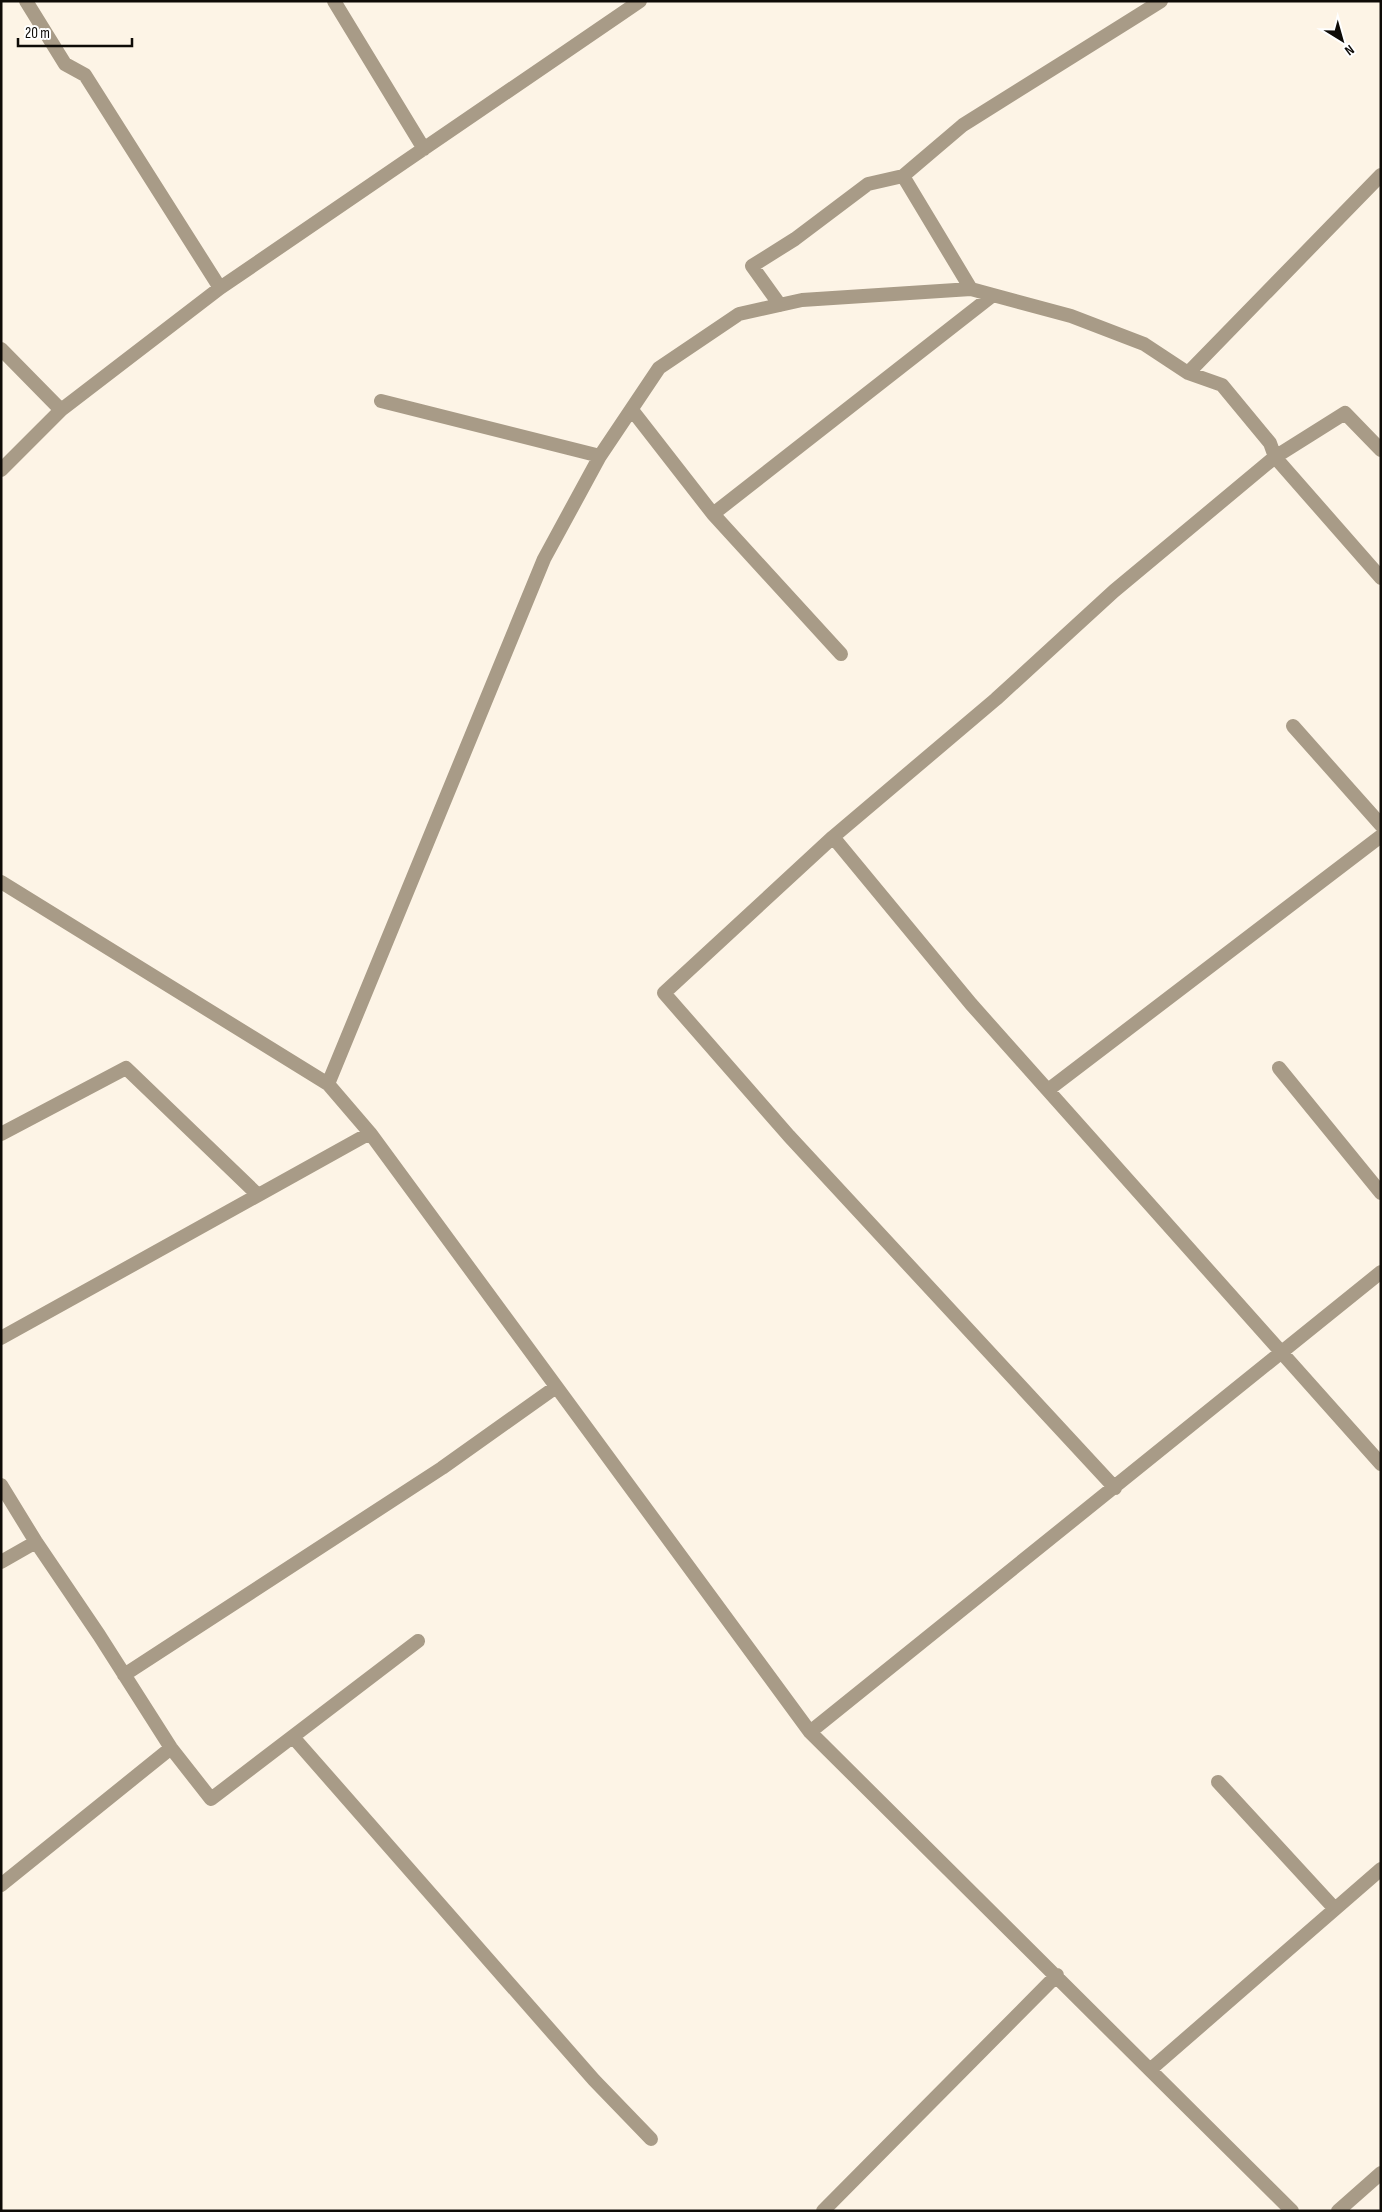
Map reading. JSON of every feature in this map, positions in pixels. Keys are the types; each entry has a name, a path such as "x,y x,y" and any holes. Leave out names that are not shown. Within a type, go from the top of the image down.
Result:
{"street":[{"path":"26,1 66,64 85,75 220,288"},
{"path":"334,1 424,149"},
{"path":"1,470 60,410 220,288 640,1"},
{"path":"780,305 752,266 795,239 868,184 903,176 963,126 1161,1"},
{"path":"1188,373 1381,175"},
{"path":"903,176 971,289"},
{"path":"328,1084 544,559 600,456 659,368 739,314 802,300 971,289 1071,316 1144,344 1188,373 1222,385 1270,443 1275,457 1381,578"},
{"path":"713,514 993,294"},
{"path":"1,349 60,410"},
{"path":"381,401 600,456"},
{"path":"632,410 713,514 841,654"},
{"path":"1115,1488 789,1136 664,993 833,837 996,699 1114,591 1275,457 1345,413 1381,450"},
{"path":"1293,726 1381,825"},
{"path":"1048,1090 1381,836"},
{"path":"833,837 971,1004 1381,1464"},
{"path":"4,886 328,1084 370,1133 810,1732 1151,2068 1292,2211"},
{"path":"1,1134 126,1068 258,1195"},
{"path":"1279,1068 1381,1193"},
{"path":"1,1338 370,1133"},
{"path":"810,1732 1282,1354 1381,1272"},
{"path":"124,1675 442,1468 556,1387"},
{"path":"1,1485 36,1542 171,1748 210,1799 418,1642"},
{"path":"1,1562 36,1542"},
{"path":"294,1737 594,2080 651,2139"},
{"path":"1,1884 171,1748"},
{"path":"1218,1782 1335,1909"},
{"path":"1151,2068 1381,1869"},
{"path":"823,2211 1056,1976"},
{"path":"1338,2211 1381,2173"}]}
